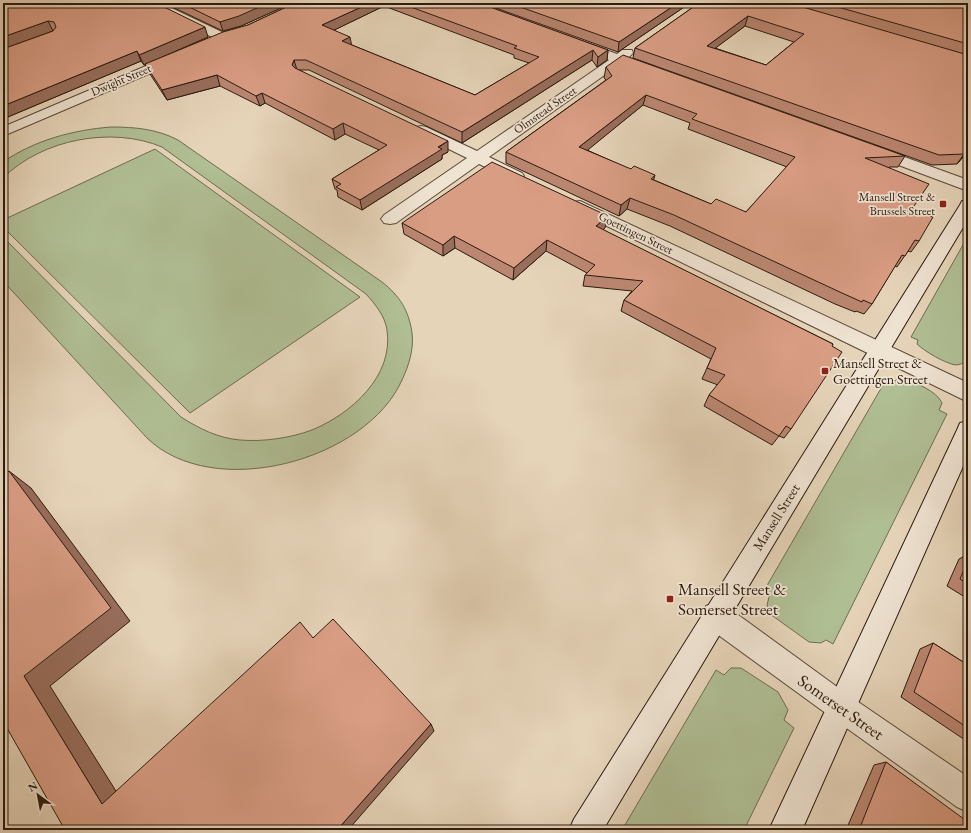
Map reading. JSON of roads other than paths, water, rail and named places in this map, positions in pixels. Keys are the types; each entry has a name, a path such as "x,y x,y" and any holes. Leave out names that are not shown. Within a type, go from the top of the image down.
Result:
{"street":[{"path":"152,3 228,35 208,43"},
{"path":"568,40 656,72"},
{"name":"Olmstead Street","path":"390,219 638,46"},
{"name":"Dwight Street","path":"3,132 186,53"},
{"path":"406,123 527,181"},
{"path":"865,148 968,186"},
{"name":"Goettingen Street","path":"563,198 968,392"},
{"name":"Mansell Street","path":"585,830 968,205"},
{"path":"785,830 968,430"},
{"name":"Somerset Street","path":"716,616 841,708 968,796"}],"place":[{"name":"Mansell Street & Brussels Street","path":"943,204"},
{"name":"Mansell Street & Goettingen Street","path":"825,371"},
{"name":"Mansell Street & Somerset Street","path":"670,599"}]}
